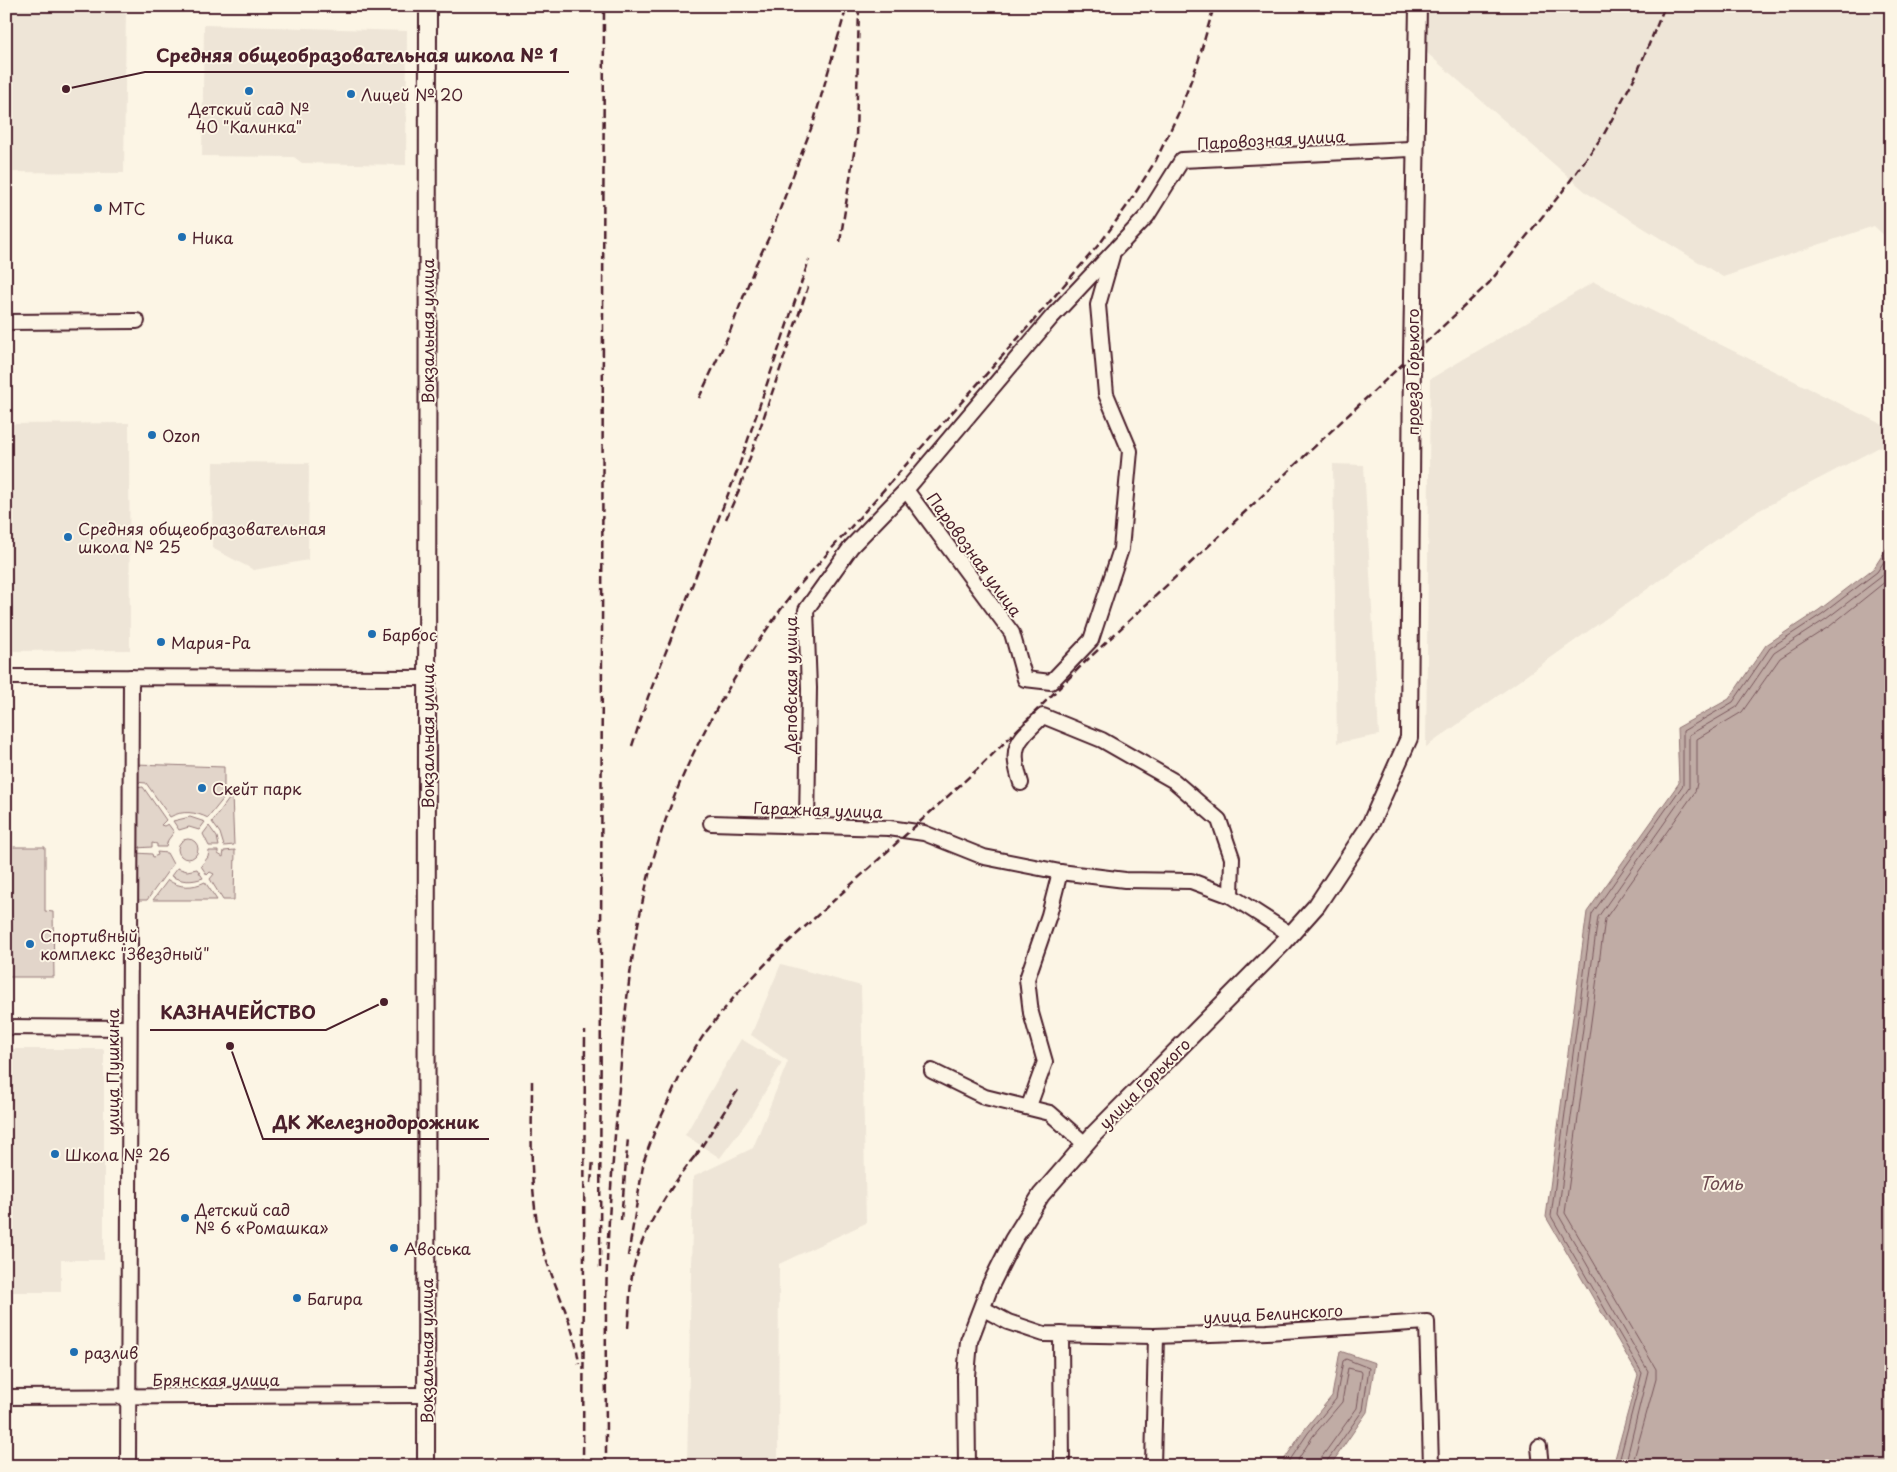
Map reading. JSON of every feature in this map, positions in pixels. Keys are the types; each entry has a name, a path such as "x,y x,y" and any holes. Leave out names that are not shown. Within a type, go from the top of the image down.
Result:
{"main road":[{"name":"Вокзальная улица","path":"426,1466 428,6"},
{"name":"проезд Горького","path":"1409,738 1412,355 1418,6"},
{"name":"улица Горького","path":"967,1466 966,1376 969,1341 982,1308 1014,1240 1041,1195 1085,1144 1317,905 1370,825 1409,738"}],"street":[{"name":"Паровозная улица","path":"1113,252 1098,306 1106,394 1130,451 1121,550 1091,640 1052,682 1025,679 1012,633 906,490 1051,318 1113,252 1147,216 1182,160 1410,149 1416,151"},
{"path":"6,322 138,321"},
{"name":"Деповская улица","path":"807,826 809,688 806,610 851,547 906,490"},
{"path":"6,677 427,678"},
{"name":"улица Пушкина","path":"128,1466 131,677"},
{"path":"1021,783 1015,763 1018,740 1043,716 1102,740 1174,781 1219,820 1232,858 1231,896"},
{"name":"Гаражная улица","path":"711,823 888,828 924,833 984,857 1060,872"},
{"path":"1028,1106 1046,1062 1031,1013 1027,979 1060,872 1125,880 1191,881 1231,896 1290,934"},
{"path":"6,1027 129,1028"},
{"path":"932,1071 985,1097 1028,1106 1050,1113 1085,1144"},
{"name":"улица Белинского","path":"982,1308 1008,1322 1044,1334 1156,1336 1266,1332 1427,1322 1431,1466"},
{"path":"1061,1334 1062,1466"},
{"path":"1154,1466 1156,1336"},
{"name":"Брянская улица","path":"6,1397 426,1395"},
{"path":"1539,1448 1541,1466"}],"shaded area":[{"path":"6,6 126,6 124,173 6,172"},
{"path":"1427,6 1891,6 1891,242 1874,226 1723,277 1587,193 1427,53"},
{"path":"204,25 407,31 406,165 302,163 294,157 202,156"},
{"path":"1594,282 1891,429 1891,441 1754,513 1426,747 1430,379"},
{"name":"Средняя общеобразовательная школа № 25","path":"129,423 130,650 6,651 6,424"},
{"path":"213,462 309,463 308,560 254,570 212,548"},
{"path":"1333,464 1364,465 1379,735 1337,743"},
{"path":"135,764 224,767 224,798 208,818 199,814 189,813 179,813 170,817 146,783 135,782"},
{"path":"143,787 166,820 161,825 168,824 174,832 168,840 166,847 157,847 157,844 152,843 152,847 136,848 135,788"},
{"path":"232,795 234,845 224,846 220,833 212,822"},
{"path":"190,817 205,822 199,830 189,827 179,830 173,821"},
{"path":"209,826 217,837 219,846 209,846 203,834"},
{"path":"184,839 192,839 198,845 198,853 192,859 184,859 178,853 178,845"},
{"name":"Спортивный комплекс \"Звездный\"","path":"6,847 45,847 45,911 53,912 54,977 6,977"},
{"path":"235,850 234,900 223,900 210,879 214,874 210,872 207,875 201,866 208,857 209,851 218,851 218,854 223,857 224,851"},
{"path":"157,852 167,853 173,864 147,900 136,900 136,853 152,854 153,857 158,855"},
{"path":"177,868 187,871 197,869 203,878 187,881 171,876"},
{"path":"168,880 177,885 186,886 205,882 217,900 153,900"},
{"path":"781,964 861,986 866,1223 779,1264 778,1466 687,1466 693,1177 753,1148 788,1061 751,1035"},
{"path":"741,1039 782,1063 749,1119 720,1158 685,1135"},
{"name":"Школа № 26","path":"6,1049 104,1049 104,1260 61,1260 61,1292 6,1292"}],"water":[{"name":"Томь","path":"1890,543 1891,1466 1613,1466 1638,1375 1546,1217 1587,912 1679,783 1677,728 1729,699 1766,645 1819,610 1874,568"},
{"path":"1340,1351 1375,1363 1367,1412 1330,1466 1280,1466 1304,1430 1332,1396"}],"railway":[{"path":"600,1268 604,6"},
{"path":"699,398 729,334 814,121 847,6"},
{"path":"840,242 856,140 859,6"},
{"path":"606,1466 608,1241 627,996 636,934 649,873 683,775 734,679 796,589 1028,327 1101,242 1129,203 1156,160 1179,112 1198,62 1214,6"},
{"path":"628,1256 644,1160 656,1128 686,1063 705,1033 735,996 773,956 982,765 1085,662 1489,283 1562,192 1604,134 1637,73 1665,6"},
{"path":"632,746 648,697 738,469 809,260"},
{"path":"726,519 739,490 808,287"},
{"path":"583,1466 585,1031"},
{"path":"532,1081 532,1157 534,1196 539,1233 548,1266 572,1330 579,1364"},
{"path":"695,1157 738,1090"},
{"path":"621,1220 628,1138"},
{"path":"628,1328 631,1281 645,1235 660,1206 699,1151"},
{"path":"591,1183 593,1160"},
{"path":"630,1461 631,1466"}],"place":[{"name":"Средняя общеобразовательная школа № 1","path":"66,89"},
{"name":"Детский сад № 40 \"Калинка\"","path":"249,91"},
{"name":"Лицей № 20","path":"351,94"},
{"name":"МТС","path":"98,208"},
{"name":"Ника","path":"182,237"},
{"name":"Ozon","path":"152,435"},
{"name":"Средняя общеобразовательная школа № 25","path":"68,537"},
{"name":"Барбос","path":"372,634"},
{"name":"Мария-Ра","path":"161,642"},
{"name":"Скейт парк","path":"202,788"},
{"name":"Спортивный комплекс \"Звездный\"","path":"30,944"},
{"name":"КАЗНАЧЕЙСТВО","path":"384,1002"},
{"name":"ДК Железнодорожник","path":"230,1046"},
{"name":"Школа № 26","path":"55,1154"},
{"name":"Детский сад № 6 «Ромашка»","path":"185,1218"},
{"name":"Авоська","path":"394,1248"},
{"name":"Багира","path":"297,1298"},
{"name":"разлив","path":"74,1352"}]}
